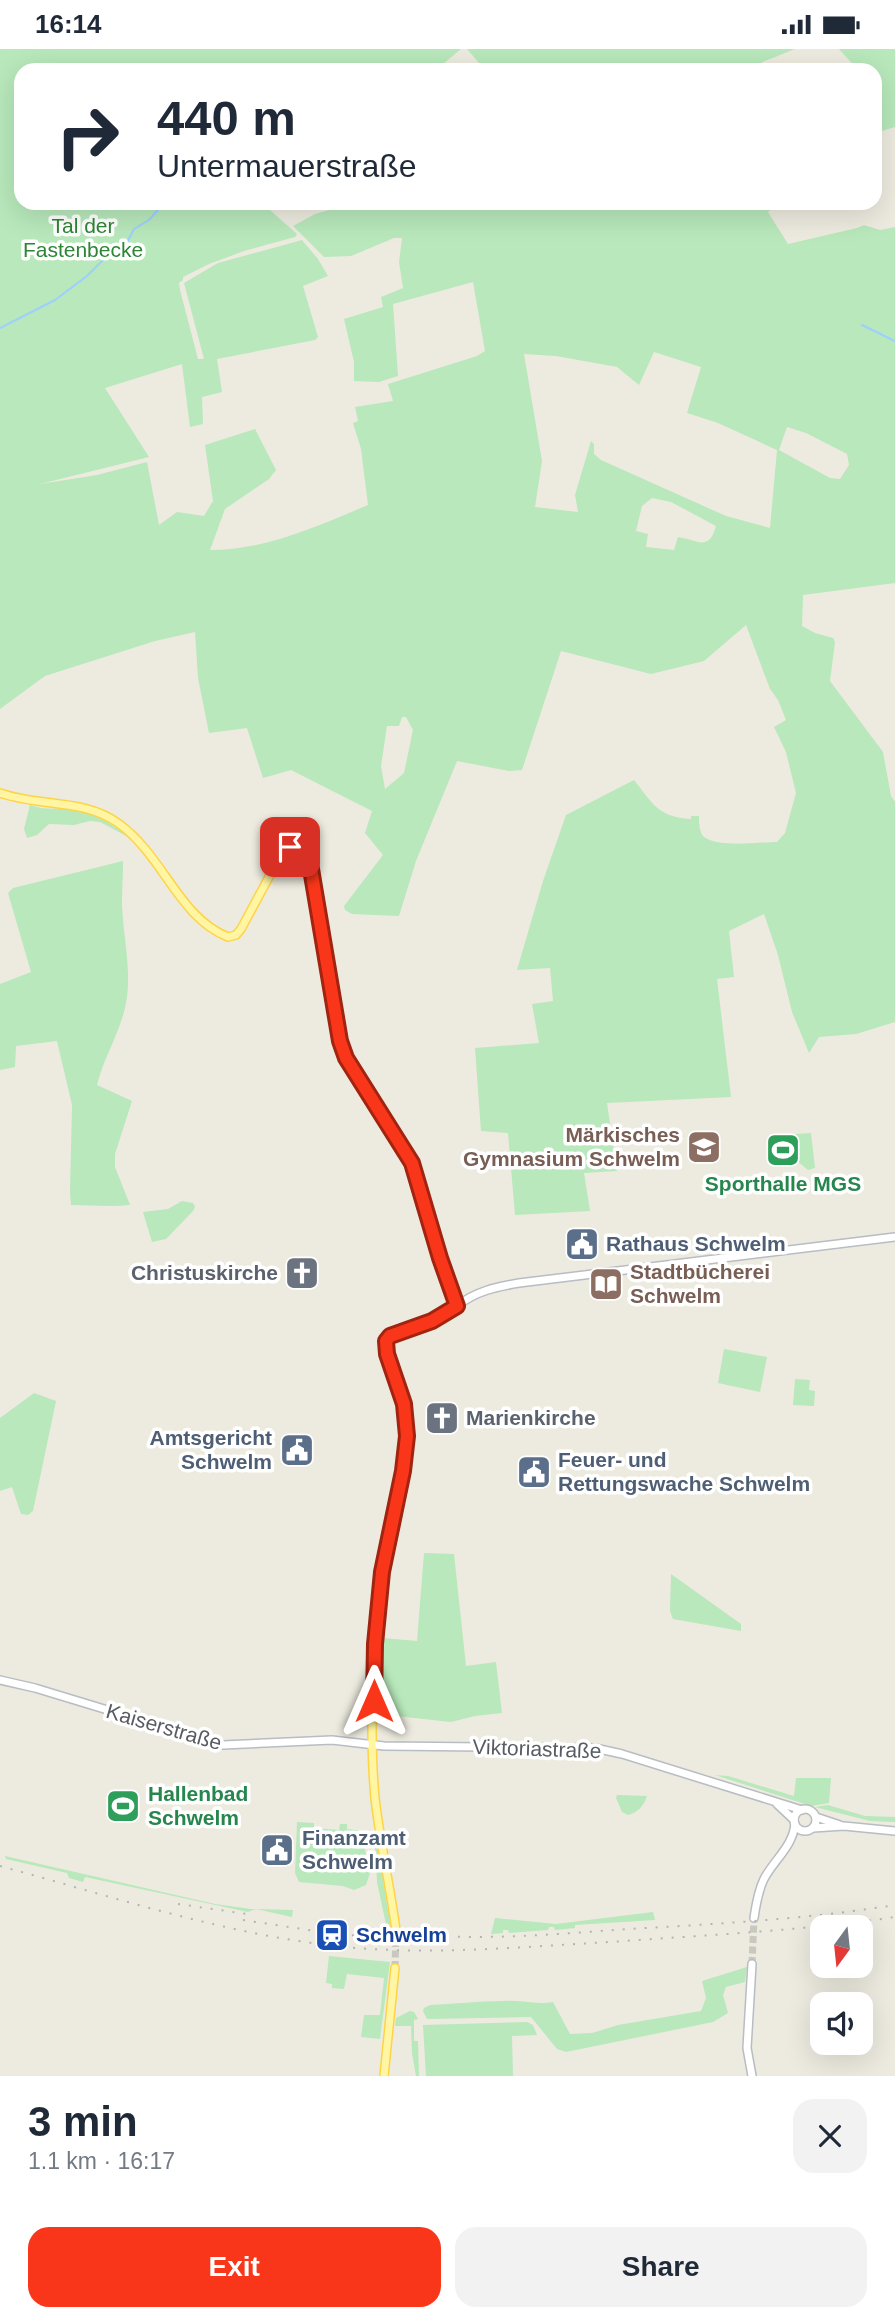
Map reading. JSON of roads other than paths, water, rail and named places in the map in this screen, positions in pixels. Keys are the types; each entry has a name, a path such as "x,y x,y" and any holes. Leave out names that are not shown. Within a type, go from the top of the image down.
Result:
{"main road":[{"path":"0,793 78,805 113,820 145,847 191,912 217,931 233,937 246,921 281,854 290,847 302,850 307,855 340,1041 346,1058 412,1163 457,1306"},
{"path":"396,1930 378,1817 373,1745 374,1672 380,1587 407,1436 404,1404 387,1354 386,1341 390,1336 432,1321 482,1291 499,1286 895,1237"},
{"name":"Kaiserstraße","path":"0,1680 35,1688 216,1744 232,1746 332,1740 373,1745"},
{"name":"Viktoriastraße","path":"373,1745 573,1747 605,1750 802,1810"},
{"name":"Viktoriastraße","path":"776,1804 795,1822"},
{"path":"754,1918 757,1898 764,1880 794,1834 796,1814 802,1810 810,1810 816,1817 844,1826"},
{"path":"787,1847 810,1829 816,1817"},
{"path":"795,1822 800,1829 844,1826 895,1831"},
{"path":"752,1964 747,2048 752,2076"},
{"path":"384,2076 395,1968"}],"waterway":[{"path":"0,328 55,300 87,276 107,256 122,252 134,229 149,220 158,210"},
{"path":"862,325 895,341"}],"tunnel":[{"path":"752,1964 754,1918"},
{"path":"395,1968 396,1930"}],"railway":[{"path":"0,1866 208,1923 292,1940 369,1949 472,1950 610,1942 788,1929 895,1917"},
{"path":"178,1904 254,1915"},
{"path":"414,1934 467,1937 548,1935 762,1920 895,1905"},
{"path":"243,1920 335,1934 424,1941"}],"place":[{"name":"Märkisches Gymnasium Schwelm","path":"704,1147"},
{"name":"Sporthalle MGS","path":"783,1150"},
{"name":"Rathaus Schwelm","path":"582,1244"},
{"name":"Christuskirche","path":"302,1273"},
{"name":"Stadtbücherei Schwelm","path":"606,1284"},
{"name":"Marienkirche","path":"442,1418"},
{"name":"Amtsgericht Schwelm","path":"297,1450"},
{"name":"Feuer- und Rettungswache Schwelm","path":"534,1472"},
{"name":"Hallenbad Schwelm","path":"123,1806"},
{"name":"Finanzamt Schwelm","path":"277,1850"},
{"name":"Schwelm","path":"332,1935"}],"park label":[{"name":"Tal der Fastenbecke","path":"83,238"}]}
